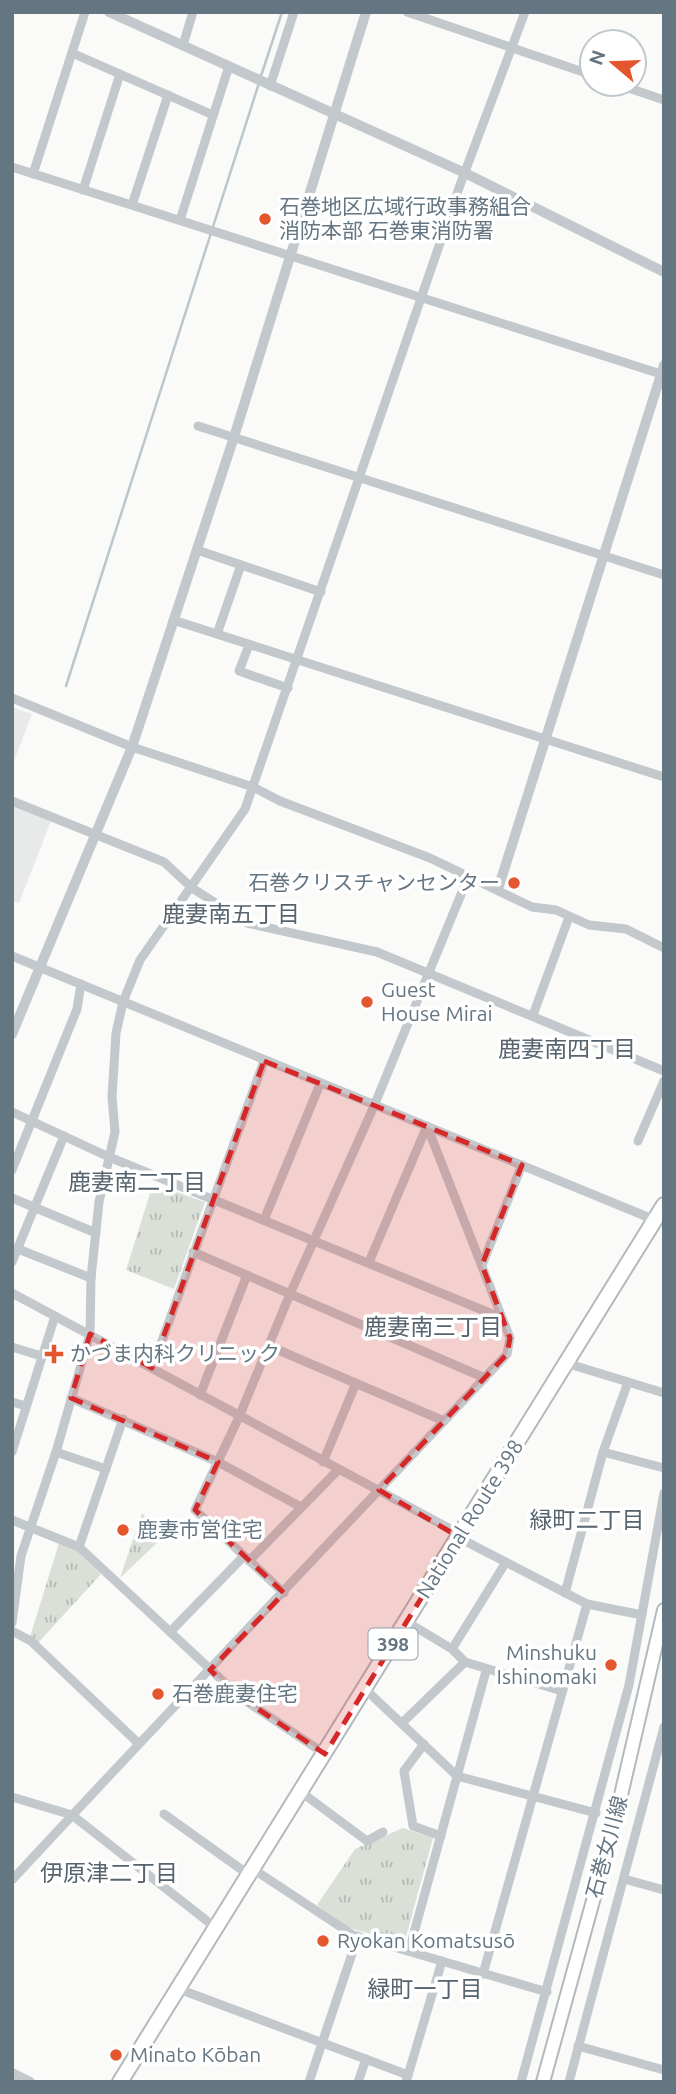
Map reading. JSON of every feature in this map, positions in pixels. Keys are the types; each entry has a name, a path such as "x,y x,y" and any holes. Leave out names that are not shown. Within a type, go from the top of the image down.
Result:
{"highway":[{"name":"National Route 398","path":"120,2081 664,1205"}],"main road":[{"name":"石巻女川線","path":"543,2082 615,1821 664,1610"}],"street":[{"path":"33,174 85,12"},
{"path":"109,12 465,173 664,272"},
{"path":"183,45 193,12"},
{"path":"263,82 294,12"},
{"path":"12,1034 132,747 234,437 366,12"},
{"path":"12,1623 21,1556 56,1452 90,1334 91,1278 96,1233 115,1132 112,1097 116,1033 123,1003 140,960 243,814 465,173 525,12"},
{"path":"411,13 578,70"},
{"path":"72,53 213,115"},
{"path":"180,220 229,66"},
{"path":"83,190 120,74"},
{"path":"132,205 168,95"},
{"path":"12,167 663,372 498,889"},
{"path":"198,426 664,575"},
{"path":"197,550 321,592"},
{"path":"217,635 241,565"},
{"path":"173,620 664,776"},
{"path":"249,645 240,671 288,688"},
{"path":"12,698 132,747 253,787 280,801 469,875 532,907 556,910 589,925 626,929 664,948"},
{"path":"12,801 164,862 192,888 247,923 377,952 429,971 664,1070"},
{"path":"284,1593 195,1510 239,1417 313,1241 374,1106 469,875"},
{"path":"533,1015 569,917"},
{"path":"12,956 654,1220"},
{"path":"12,1170 77,1010 81,984"},
{"path":"152,1368 264,1061"},
{"path":"638,1141 664,1081"},
{"path":"264,1220 320,1084"},
{"path":"12,1112 109,1157 502,1318"},
{"path":"369,1262 427,1126"},
{"path":"12,1880 137,1742 284,1593 507,1354 511,1345 502,1318 427,1126"},
{"path":"12,1262 64,1136"},
{"path":"482,1265 522,1165"},
{"path":"12,1198 96,1233"},
{"path":"18,1249 91,1278"},
{"path":"193,1252 485,1378"},
{"path":"200,1395 247,1275"},
{"path":"12,1293 565,1593 587,1604 642,1615"},
{"path":"12,1452 55,1316"},
{"path":"269,1346 444,1421"},
{"path":"12,1347 41,1356"},
{"path":"566,1363 664,1393"},
{"path":"565,1593 603,1452 628,1382"},
{"path":"323,1462 356,1384"},
{"path":"71,1398 218,1462 301,1507"},
{"path":"12,1402 26,1406"},
{"path":"79,1546 123,1419"},
{"path":"56,1452 106,1469"},
{"path":"603,1452 664,1468"},
{"path":"170,1632 338,1470"},
{"path":"521,2082 629,1685 664,1493"},
{"path":"12,1520 79,1546 240,1697 325,1754"},
{"path":"452,1649 506,1562"},
{"path":"484,1974 587,1604"},
{"path":"407,1622 452,1649 464,1662 486,1671 562,1691"},
{"path":"12,1631 31,1641 137,1742"},
{"path":"402,1723 464,1662"},
{"path":"409,1951 486,1671"},
{"path":"365,1689 457,1776 596,1813"},
{"path":"569,2082 664,1727"},
{"path":"424,1744 404,1771 412,1826 441,1836"},
{"path":"653,1774 664,1777"},
{"path":"301,1793 367,1841 383,1832"},
{"path":"12,1797 72,1815 216,1928"},
{"path":"164,1814 251,1872 358,1937 547,1992"},
{"path":"624,1879 664,1890"},
{"path":"309,2082 358,1937"},
{"path":"179,1989 366,2059 407,2078 442,1961"},
{"path":"578,2046 664,2070"},
{"path":"358,2082 366,2059"},
{"path":"12,2073 30,2082"}],"highlighted area":[{"path":"264,1061 522,1165 482,1265 510,1338 507,1354 379,1490 459,1537 325,1754 240,1697 210,1670 284,1593 195,1510 218,1462 71,1398 90,1334 152,1368"}],"shaded area":[{"path":"12,707 32,714 12,766"},
{"path":"12,804 51,821 19,903 12,901"}],"green space":[{"path":"153,1184 205,1202 174,1289 126,1270"},
{"path":"142,1513 163,1537 120,1578"},
{"path":"59,1543 76,1550 101,1574 38,1643 30,1637"},
{"path":"403,1828 433,1838 404,1944 347,1927 317,1905 355,1849"}],"waterway":[{"path":"261,76 282,12"},
{"path":"66,686 259,83"}],"place":[{"name":"石巻地区広域行政事務組合 消防本部 石巻東消防署","path":"265,219"},
{"name":"石巻クリスチャンセンター","path":"514,883"},
{"name":"Guest House Mirai","path":"367,1002"},
{"name":"かづま内科クリニック","path":"54,1354"},
{"name":"鹿妻市営住宅","path":"123,1530"},
{"name":"Minshuku Ishinomaki","path":"611,1665"},
{"name":"石巻鹿妻住宅","path":"158,1694"},
{"name":"Ryokan Komatsusō","path":"323,1941"},
{"name":"Minato Kōban","path":"116,2055"}],"district":[{"name":"鹿妻南五丁目","path":"231,914"},
{"name":"鹿妻南四丁目","path":"567,1049"},
{"name":"鹿妻南二丁目","path":"137,1182"},
{"name":"鹿妻南三丁目","path":"433,1327"},
{"name":"緑町二丁目","path":"587,1520"},
{"name":"伊原津二丁目","path":"109,1873"},
{"name":"緑町一丁目","path":"425,1989"}]}
